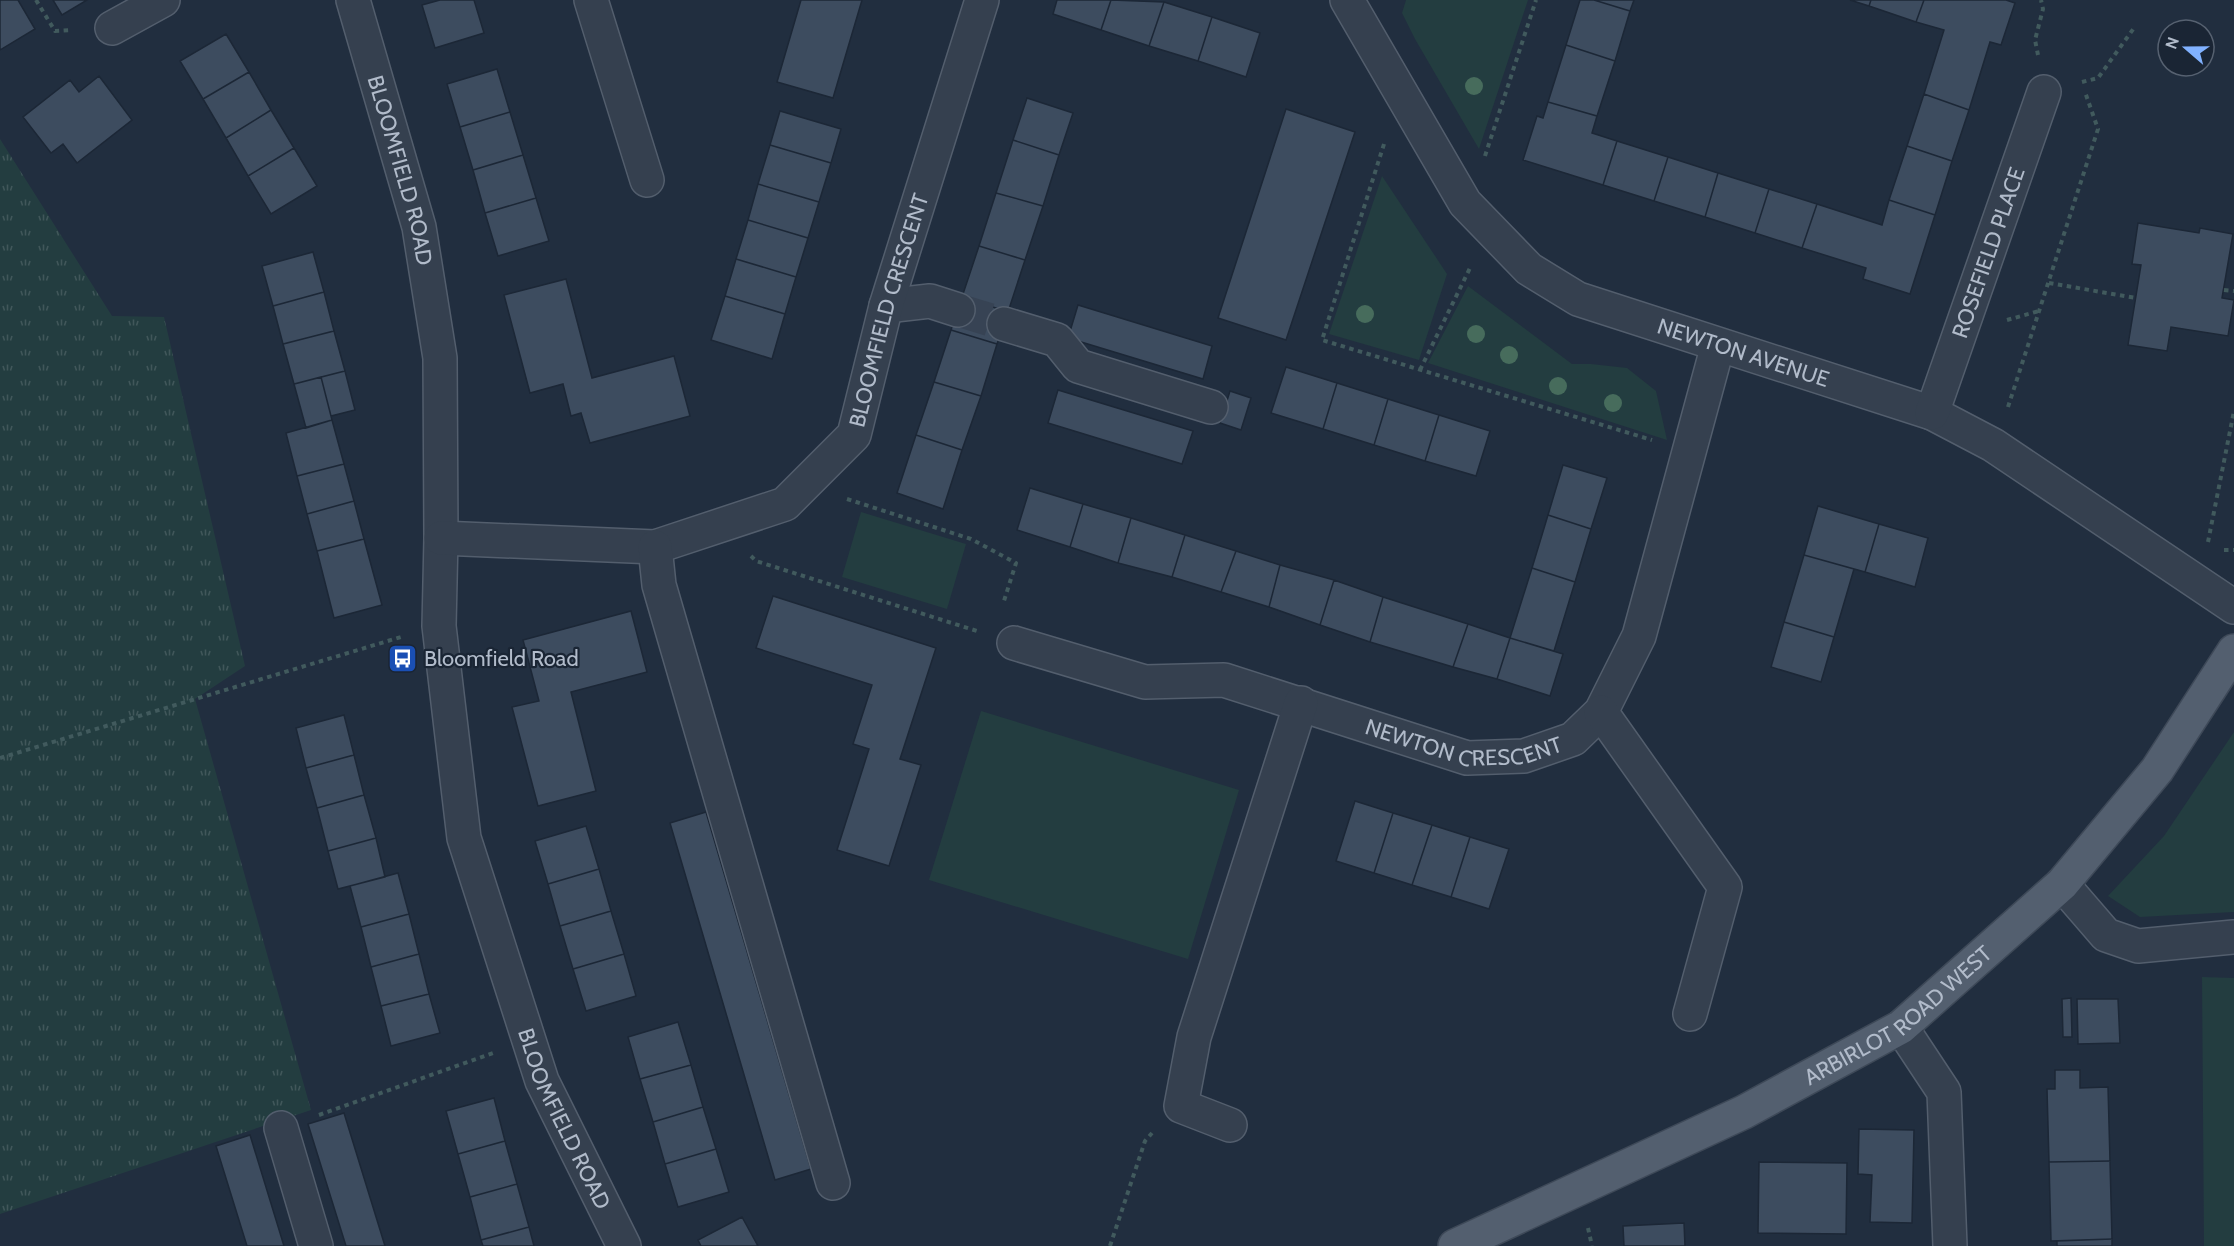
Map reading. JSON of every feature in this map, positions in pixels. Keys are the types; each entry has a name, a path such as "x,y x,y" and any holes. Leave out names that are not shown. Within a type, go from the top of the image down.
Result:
{"main road":[{"name":"ARBIRLOT ROAD WEST","path":"1455,1246 1744,1112 1901,1028 2062,884 2157,770 2234,651"}],"street":[{"path":"111,28 163,0"},
{"name":"BLOOMFIELD ROAD","path":"353,0 420,227 440,358 441,538 438,626 464,838 542,1081 624,1246"},
{"path":"591,0 647,180"},
{"name":"BLOOMFIELD CRESCENT","path":"441,538 655,547 785,504 854,435 886,306 982,0"},
{"name":"NEWTON AVENUE","path":"1347,0 1400,92 1479,218 1529,269 1578,299 1932,413 1993,445 2234,607"},
{"name":"ROSEFIELD PLACE","path":"1932,413 2044,92"},
{"path":"886,306 930,301 958,310"},
{"path":"1004,324 1057,340 1078,366 1211,406"},
{"name":"NEWTON CRESCENT","path":"1004,640 1145,682 1224,680 1467,758 1524,756 1573,740 1601,712 1639,636 1718,345"},
{"path":"655,547 659,585 833,1183"},
{"path":"1230,1125 1181,1106 1194,1037 1301,704"},
{"path":"1601,712 1725,887 1690,1014"},
{"path":"2062,884 2106,935 2138,946 2234,938"},
{"path":"1901,1028 1944,1092 1950,1246"},
{"path":"281,1128 316,1246"}],"path":[{"path":"36,0 55,31 111,28"},
{"path":"1420,370 1479,218 1536,0"},
{"path":"2041,0 2043,9 2035,40 2044,92"},
{"path":"2098,78 2134,28"},
{"path":"2007,410 2098,129 2082,82"},
{"path":"1400,92 1322,340 1689,452"},
{"path":"2049,283 2136,298"},
{"path":"2224,290 2234,291"},
{"path":"2006,320 2039,311"},
{"path":"2206,552 2234,411"},
{"path":"719,526 756,561 1004,640 1016,563 971,539 828,494 809,480"},
{"path":"0,758 438,626"},
{"path":"281,1128 482,1057"},
{"path":"1110,1246 1145,1141 1181,1106"}],"green space":[{"path":"1406,0 1528,0 1479,149 1402,13"},
{"path":"0,139 112,316 164,317 245,666 195,699 311,1110 0,1214"},
{"path":"1382,176 1447,274 1419,360 1329,334"},
{"path":"1468,286 1572,364 1627,368 1656,391 1667,440 1428,363"},
{"path":"861,512 966,544 947,609 842,577"},
{"path":"981,711 1239,790 1188,959 929,880"},
{"path":"2234,732 2234,912 2140,917 2108,896 2164,836"},
{"path":"2202,977 2234,978 2234,1246 2204,1246"}],"building":[{"path":"0,0 18,0 35,29 0,50"},
{"path":"53,0 87,0 62,15"},
{"path":"440,0 474,0 484,33 435,48 422,5"},
{"path":"801,0 862,0 833,98 777,82"},
{"path":"1057,0 1111,0 1101,30 1053,14"},
{"path":"1111,0 1164,2 1149,46 1101,30"},
{"path":"1580,0 1594,0 1630,11 1615,61 1566,45"},
{"path":"1594,0 1634,0 1630,11"},
{"path":"1850,0 1871,0 1869,6"},
{"path":"1871,0 1924,0 1916,22 1869,6"},
{"path":"1924,0 2006,0 2015,3 2001,45 1990,42 1969,110 1924,94 1944,30 1916,22"},
{"path":"1164,2 1212,17 1198,61 1149,46"},
{"path":"1212,17 1260,33 1246,77 1198,61"},
{"path":"226,34 249,72 203,99 180,61"},
{"path":"1566,45 1615,61 1597,116 1548,102"},
{"path":"497,69 510,112 460,127 447,84"},
{"path":"249,72 271,110 226,138 203,99"},
{"path":"99,76 132,120 77,163 63,144 51,153 23,117 70,80 79,92"},
{"path":"1924,94 1969,110 1952,161 1907,146"},
{"path":"1027,98 1073,113 1059,155 1013,140"},
{"path":"1548,102 1597,116 1592,133 1617,141 1603,185 1523,160 1537,116 1543,118"},
{"path":"1286,109 1355,132 1286,340 1218,318"},
{"path":"271,110 294,148 248,176 226,138"},
{"path":"780,111 841,129 831,163 770,145"},
{"path":"510,112 523,155 473,170 460,127"},
{"path":"1013,140 1059,155 1043,206 996,193"},
{"path":"1617,141 1668,157 1654,201 1603,185"},
{"path":"770,145 831,163 819,202 758,184"},
{"path":"1907,146 1952,161 1935,215 1889,200"},
{"path":"294,148 317,186 271,214 248,176"},
{"path":"523,155 536,198 485,213 473,170"},
{"path":"1668,157 1718,173 1705,217 1654,201"},
{"path":"1718,173 1769,189 1755,233 1705,217"},
{"path":"758,184 819,202 808,238 748,220"},
{"path":"1769,189 1817,204 1802,248 1755,233"},
{"path":"996,193 1043,206 1025,260 979,246"},
{"path":"536,198 549,241 498,256 485,213"},
{"path":"1889,200 1935,215 1910,294 1863,279 1866,268 1802,248 1817,204 1882,225"},
{"path":"748,220 808,238 796,277 736,259"},
{"path":"2138,223 2199,233 2200,228 2233,234 2222,298 2234,300 2228,336 2171,327 2167,351 2128,345 2141,265 2132,264"},
{"path":"979,246 1025,260 1008,312 962,297"},
{"path":"313,252 324,292 273,306 262,266"},
{"path":"736,259 796,277 785,314 725,296"},
{"path":"566,279 592,378 674,356 690,416 590,443 581,413 571,416 563,384 530,393 504,295"},
{"path":"324,292 334,331 283,344 273,306"},
{"path":"725,296 785,314 772,359 711,340"},
{"path":"962,297 1008,312 997,344 951,330"},
{"path":"1078,305 1212,346 1203,379 1068,338"},
{"path":"951,330 997,344 981,396 934,382"},
{"path":"334,331 345,371 294,384 283,344"},
{"path":"1286,367 1337,383 1323,429 1271,413"},
{"path":"345,371 355,410 331,416 321,377"},
{"path":"321,377 332,420 306,428 294,384"},
{"path":"934,382 981,396 962,450 916,435"},
{"path":"1337,383 1388,399 1374,445 1323,429"},
{"path":"1058,390 1193,431 1182,464 1048,423"},
{"path":"1230,391 1251,398 1241,430 1220,423"},
{"path":"1388,399 1439,415 1425,461 1374,445"},
{"path":"1439,415 1490,431 1476,476 1425,461"},
{"path":"332,420 344,464 297,476 286,433"},
{"path":"916,435 962,450 943,509 897,493"},
{"path":"344,464 354,501 307,514 297,476"},
{"path":"1563,465 1607,478 1591,529 1548,515"},
{"path":"1030,488 1083,504 1070,547 1017,530"},
{"path":"354,501 364,539 317,551 307,514"},
{"path":"1083,504 1131,518 1118,563 1070,547"},
{"path":"1818,506 1879,524 1865,572 1804,555"},
{"path":"1548,515 1591,529 1575,582 1532,568"},
{"path":"1131,518 1185,535 1172,577 1118,563"},
{"path":"1879,524 1928,538 1915,587 1865,572"},
{"path":"1185,535 1236,551 1221,592 1172,577"},
{"path":"364,539 382,605 334,618 317,551"},
{"path":"1236,551 1280,565 1269,607 1221,592"},
{"path":"1804,555 1854,569 1834,637 1784,622"},
{"path":"1280,565 1334,580 1320,625 1269,607"},
{"path":"1532,568 1575,582 1554,651 1510,638"},
{"path":"1334,580 1383,597 1370,642 1320,625"},
{"path":"773,596 936,648 900,759 921,765 889,866 837,850 869,749 853,744 872,685 756,648"},
{"path":"1383,597 1468,624 1453,667 1370,642"},
{"path":"631,611 647,672 571,692 596,791 538,806 512,707 539,701 523,640"},
{"path":"1784,622 1834,637 1821,682 1771,667"},
{"path":"1468,624 1510,638 1497,679 1453,667"},
{"path":"1510,638 1563,654 1550,696 1497,679"},
{"path":"344,715 354,755 306,768 296,728"},
{"path":"354,755 364,795 317,808 306,768"},
{"path":"364,795 376,838 328,851 317,808"},
{"path":"1355,801 1393,813 1374,873 1336,861"},
{"path":"706,812 811,1169 775,1180 670,823"},
{"path":"1393,813 1432,825 1412,885 1374,873"},
{"path":"1432,825 1470,837 1451,897 1412,885"},
{"path":"586,826 599,869 548,884 535,841"},
{"path":"1470,837 1509,849 1489,909 1451,897"},
{"path":"376,838 385,877 338,889 328,851"},
{"path":"599,869 611,911 560,926 548,884"},
{"path":"398,873 409,914 361,927 350,886"},
{"path":"611,911 624,954 573,969 560,926"},
{"path":"409,914 419,954 371,967 361,927"},
{"path":"419,954 429,994 381,1006 371,967"},
{"path":"624,954 636,996 586,1011 573,969"},
{"path":"429,994 440,1033 391,1046 381,1006"},
{"path":"2071,998 2072,1037 2063,1037 2062,999"},
{"path":"2077,999 2118,999 2120,1043 2078,1044"},
{"path":"678,1022 691,1065 640,1079 628,1037"},
{"path":"691,1065 703,1107 653,1122 640,1079"},
{"path":"2055,1070 2080,1070 2080,1088 2108,1087 2110,1161 2049,1162 2047,1089 2055,1089"},
{"path":"494,1098 505,1141 458,1154 446,1111"},
{"path":"703,1107 716,1149 665,1164 653,1122"},
{"path":"344,1113 385,1246 346,1246 308,1124"},
{"path":"1859,1129 1914,1130 1912,1223 1870,1222 1872,1175 1858,1174"},
{"path":"250,1135 284,1246 247,1246 216,1146"},
{"path":"505,1141 517,1184 470,1197 458,1154"},
{"path":"716,1149 729,1192 678,1207 665,1164"},
{"path":"2110,1161 2112,1239 2051,1241 2049,1162"},
{"path":"1759,1162 1847,1163 1846,1234 1758,1233"},
{"path":"517,1184 529,1227 481,1240 470,1197"},
{"path":"742,1217 758,1246 701,1246 698,1240"},
{"path":"1684,1223 1685,1246 1624,1246 1623,1226"},
{"path":"529,1227 534,1246 483,1246 481,1240"},
{"path":"2112,1239 2112,1246 2057,1246 2057,1241"}],"tunnel":[{"path":"958,310 1004,324"}],"place":[{"name":"Bloomfield Road","path":"403,658"}]}
